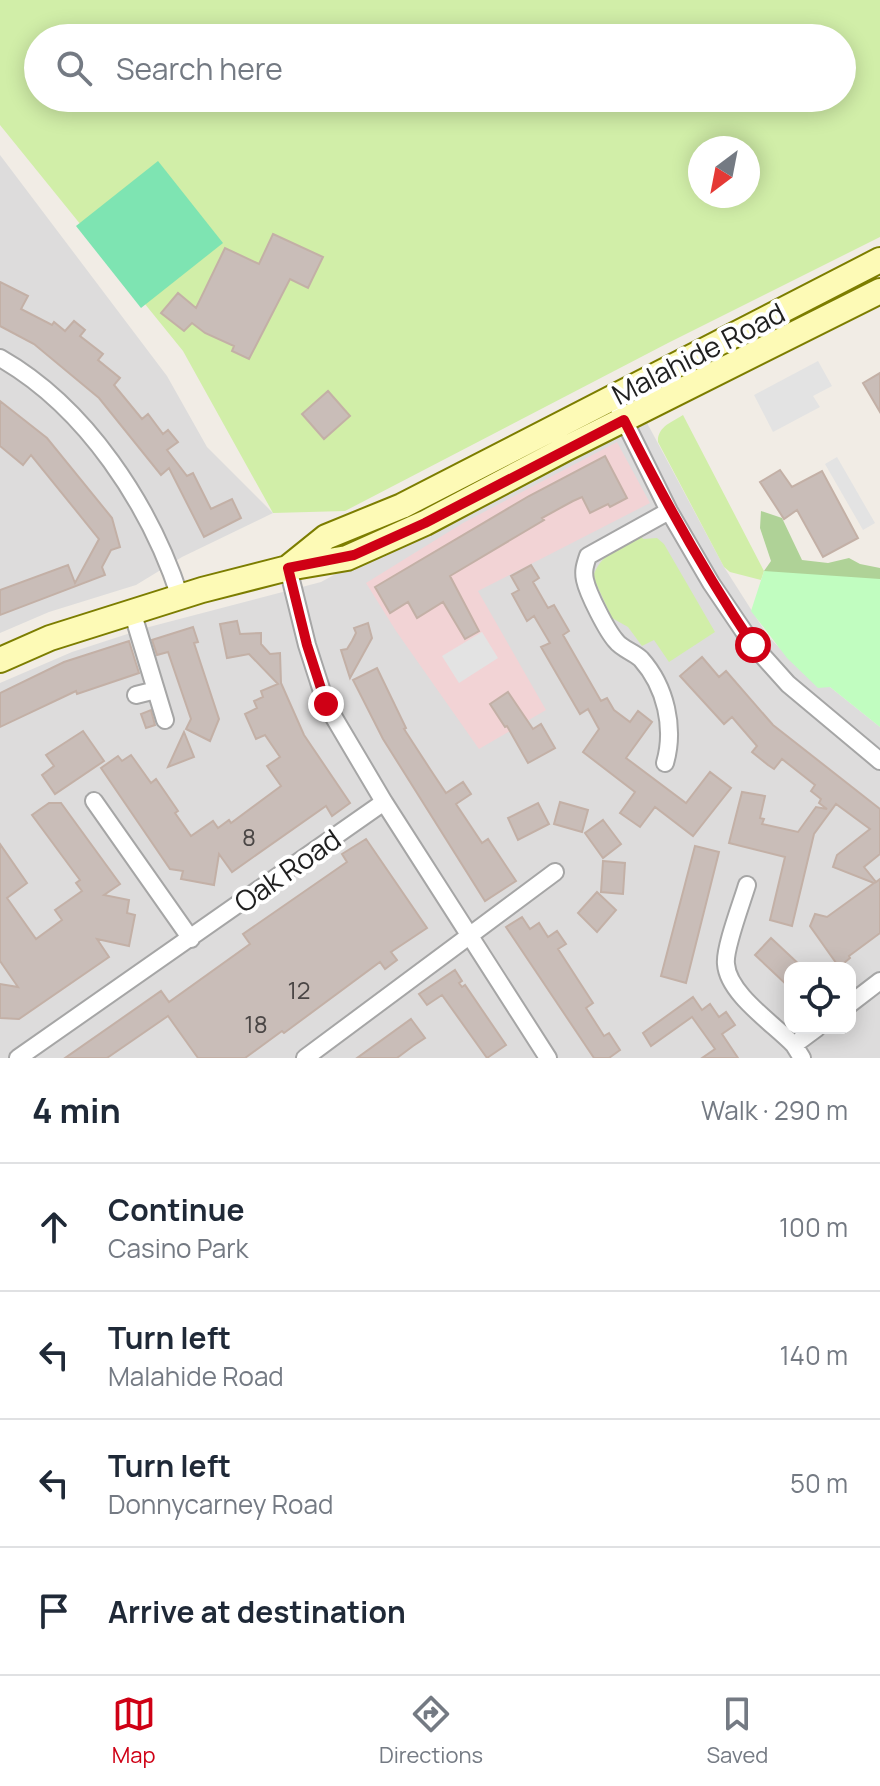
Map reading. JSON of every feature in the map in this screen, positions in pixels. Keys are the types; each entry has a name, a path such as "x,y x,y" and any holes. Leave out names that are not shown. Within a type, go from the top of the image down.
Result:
{"main road":[{"name":"Malahide Road","path":"288,568 326,537 402,506 880,260"},
{"name":"Malahide Road","path":"0,660 50,638 132,611 288,568 354,555 425,523 880,291"},
{"name":"Malahide Road","path":"813,294 828,318"}],"street":[{"path":"0,358 40,386 101,447 129,487 173,576 180,597"},
{"path":"613,396 669,511 711,583 753,645 788,684 880,761"},
{"path":"665,763 670,745 670,724 661,693 642,661 617,643 586,584 584,570 588,556 669,511"},
{"path":"288,568 307,645 326,704 384,802 548,1058"},
{"path":"132,611 165,720"},
{"path":"136,695 156,690"},
{"path":"94,801 191,939"},
{"name":"Oak Road","path":"18,1058 384,802"},
{"path":"305,1058 555,872"},
{"path":"747,885 725,962 729,976 735,988 798,1052 812,1034"},
{"path":"856,999 880,981"}],"shaded area":[{"path":"0,155 167,376 207,447 273,513 182,557 136,585 49,612 0,633"},
{"path":"818,361 832,386 813,396 820,407 773,432 754,395"},
{"path":"646,421 724,567 768,636 818,687 830,687 880,727 880,1058 0,1058 0,683 72,652 149,627 321,582 565,449"},
{"path":"617,442 650,503 478,591 546,710 479,749 366,583 463,523"},
{"path":"837,457 875,523 863,530 825,464"},
{"path":"482,632 498,658 459,683 442,656"}],"green space":[{"path":"0,0 880,0 880,237 345,511 273,513 183,351 0,125"},
{"path":"158,161 223,243 141,308 76,226"},
{"path":"683,415 764,571 761,580 730,572 724,567 658,442 660,432"},
{"path":"761,511 782,518 802,560 828,563 849,558 880,568 880,597 767,595 764,571 771,561 760,528"},
{"path":"641,535 643,539 657,538 664,544 715,632 669,662 654,640 642,646 628,627 612,618 593,577 606,557"},
{"path":"764,571 880,579 880,727 830,687 818,688 787,658 751,611"}],"building":[{"path":"273,234 323,257 308,288 290,279 249,359 232,351 234,346 205,333 192,323 184,331 161,313 178,293 196,308 225,248 259,264"},
{"path":"0,282 28,296 21,309 52,325 54,322 65,331 74,321 85,330 80,336 103,354 98,360 120,378 114,385 142,419 148,414 163,434 168,430 178,442 167,450 187,476 193,473 211,509 232,499 241,518 204,537 169,468 161,475 99,398 34,344 0,326"},
{"path":"880,373 880,412 863,383"},
{"path":"328,391 350,416 324,439 302,414"},
{"path":"0,401 47,438 112,518 120,547 111,550 102,567 105,575 0,615 0,590 68,565 75,583 99,539 31,455 23,465 0,446"},
{"path":"605,456 627,498 590,513 582,497 542,518 544,520 450,576 479,631 465,639 443,602 417,618 408,602 390,613 375,587 529,496"},
{"path":"780,470 792,487 822,471 858,538 823,557 797,510 784,519 760,482"},
{"path":"531,565 539,578 533,582 548,608 554,605 569,631 563,635 601,701 607,698 614,710 630,722 638,711 652,722 626,758 686,803 710,772 731,788 693,836 655,807 640,827 620,813 635,792 583,752 599,729 588,709 580,714 541,647 550,643 534,616 527,621 512,594 519,590 511,576"},
{"path":"237,621 240,634 261,633 261,644 270,654 280,653 281,683 304,735 350,803 332,816 326,806 232,872 219,854 214,885 181,879 183,871 170,869 101,768 118,756 122,761 131,755 151,783 156,779 191,836 213,821 218,828 229,820 231,823 281,786 267,766 280,757 265,735 256,739 245,714 257,708 254,701 263,697 261,691 278,684 249,654 227,658 220,624"},
{"path":"368,623 372,638 350,678 341,650 347,649 352,641 356,633 354,628"},
{"path":"193,627 198,642 194,643 219,719 210,741 186,729 191,719 168,652 157,655 152,640"},
{"path":"129,641 139,673 77,694 76,691 0,727 0,693 64,662"},
{"path":"702,657 719,677 726,671 773,725 880,809 880,854 864,867 876,882 880,879 880,933 845,962 835,962 810,926 815,914 827,917 874,883 833,867 837,855 870,829 836,804 814,834 792,926 770,920 785,857 729,843 742,792 765,796 760,818 764,819 762,824 798,832 816,807 827,809 811,791 815,785 782,759 774,769 768,765 752,752 757,746 732,717 724,724 680,676"},
{"path":"377,668 404,729 430,769 446,793 463,782 471,794 456,804 482,843 488,839 516,881 485,901 383,739 353,680"},
{"path":"508,692 533,729 541,724 555,748 528,763 490,704"},
{"path":"151,710 155,725 146,728 141,714"},
{"path":"83,731 104,761 55,794 42,775 54,766 46,755"},
{"path":"184,732 194,757 168,767"},
{"path":"560,802 588,810 582,832 554,824"},
{"path":"49,803 61,803 120,884 104,895 129,900 127,913 135,915 129,946 97,939 109,957 19,1019 0,1018 0,984 18,987 0,961 0,844 27,883 7,898 36,939 62,920 55,910 82,891 76,883 80,880 32,815"},
{"path":"538,803 549,824 518,840 508,818"},
{"path":"603,820 621,844 603,858 585,833"},
{"path":"366,839 427,928 391,952 397,960 385,969 380,962 245,1058 198,1058 168,1016 107,1058 65,1058 161,991 169,1002 250,944 243,934 347,862 342,854"},
{"path":"695,846 719,852 686,983 661,976"},
{"path":"603,861 625,863 623,894 601,892"},
{"path":"597,892 616,910 597,932 578,913"},
{"path":"522,917 530,929 539,923 548,937 557,931 566,944 558,949 593,1003 586,1008 604,1036 609,1033 620,1050 609,1058 594,1058 506,927"},
{"path":"771,938 797,962 784,962 784,982 755,955"},
{"path":"455,970 462,981 459,983 462,987 465,985 506,1045 487,1058 442,995 427,1005 419,994"},
{"path":"693,997 702,1010 710,1004 719,1017 726,1012 735,1025 722,1034 738,1058 702,1058 715,1049 692,1017 651,1046 643,1033"},
{"path":"411,1019 425,1038 397,1058 357,1058"}],"route":[{"path":"326,704 307,645 288,568 354,555 425,523 624,420 669,511 711,583 753,645"}]}
